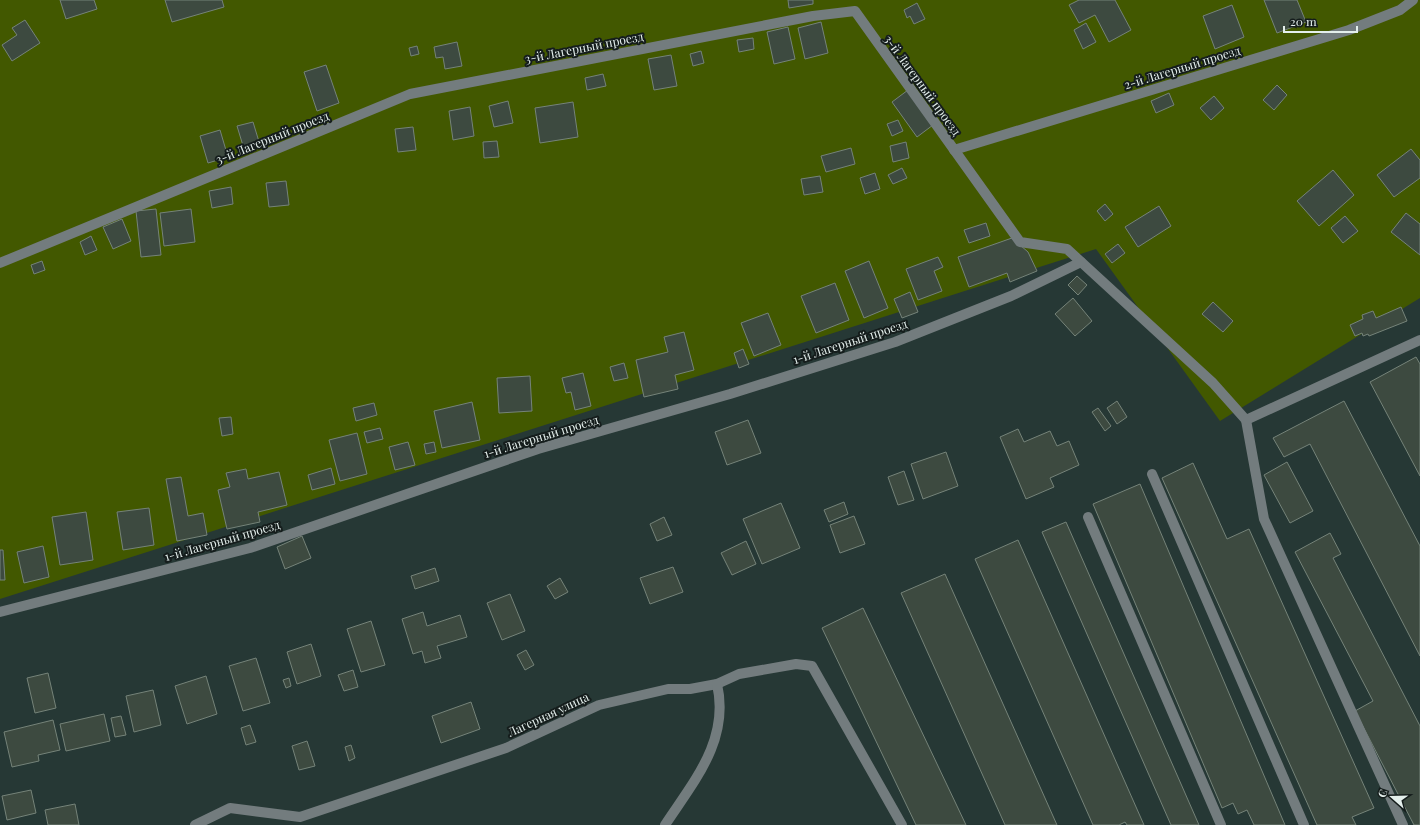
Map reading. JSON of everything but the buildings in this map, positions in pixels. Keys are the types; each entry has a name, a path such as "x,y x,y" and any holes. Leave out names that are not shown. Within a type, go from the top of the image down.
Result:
{"street":[{"name":"2-й Лагерный проезд","path":"954,150 1349,30 1400,10 1413,0"},
{"name":"3-й Лагерный проезд","path":"0,263 410,94 813,16 855,11 1020,242 1067,249 1213,383 1246,420"},
{"name":"1-й Лагерный проезд","path":"0,612 250,548 538,449 730,394 895,342 1011,296 1082,262"},
{"path":"1403,825 1264,519 1246,420 1420,340"},
{"path":"1152,474 1304,825"},
{"path":"1088,518 1221,825"},
{"name":"Лагерная улица","path":"195,825 230,808 303,821 506,748 599,705 668,689 690,689 717,684 746,673 796,664 812,666 902,825"},
{"path":"665,825 707,762 719,727 720,696 717,684"}],"green space":[{"path":"0,0 1420,0 1420,298 1220,421 1096,249 0,599"}]}
